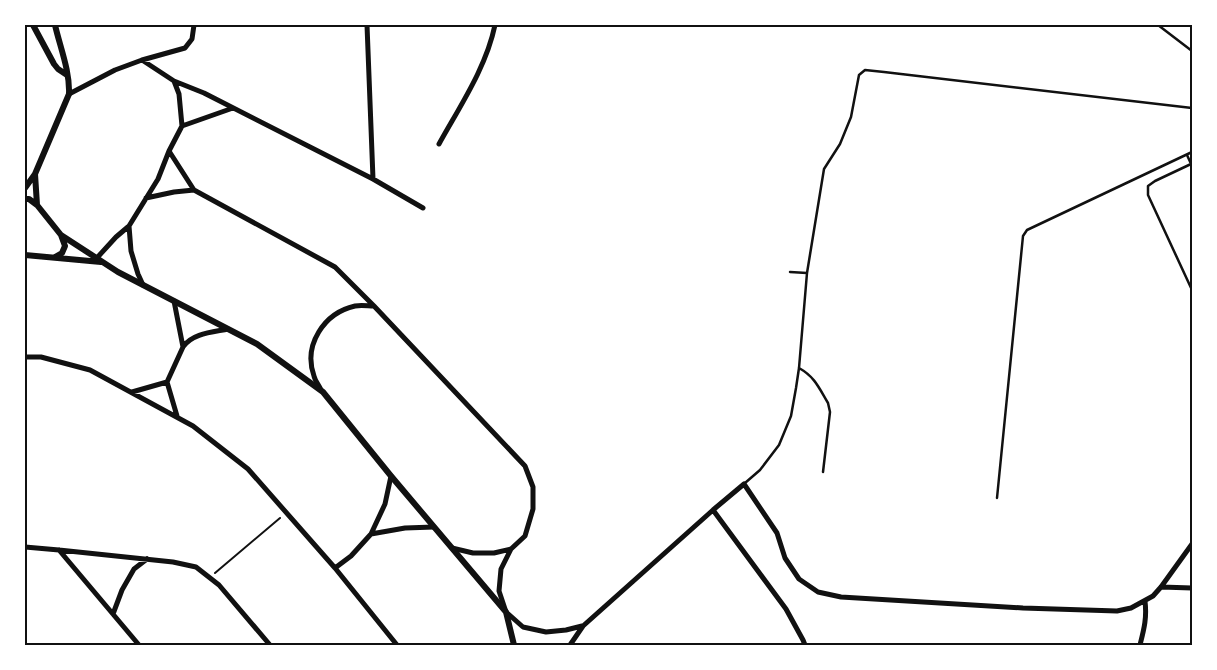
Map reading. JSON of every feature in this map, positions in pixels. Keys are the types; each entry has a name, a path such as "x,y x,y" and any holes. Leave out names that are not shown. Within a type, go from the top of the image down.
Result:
{"street":[{"path":"33,25 54,64 67,75"},
{"path":"25,188 35,174 69,94 67,75 55,25"},
{"path":"69,94 115,70 185,48 192,39 194,25"},
{"path":"367,25 373,179"},
{"path":"439,144 484,62 495,25"},
{"path":"142,60 174,81 204,93 373,179 423,208"},
{"path":"97,261 129,226 158,179 182,126 179,94 174,81"},
{"path":"182,126 233,108"},
{"path":"170,152 194,190 335,267 525,466 533,487 532,509 525,536 511,549 501,569 499,591 514,645"},
{"path":"35,174 37,205"},
{"path":"146,198 194,190"},
{"path":"25,199 29,199 37,205 60,236 65,246 64,251 54,258"},
{"path":"129,226 131,251 143,285"},
{"path":"60,236 97,261 257,344 323,392"},
{"path":"25,255 97,261"},
{"path":"174,301 183,347"},
{"path":"374,306 356,306 338,312 324,324 314,340 311,358 314,376 323,392 506,612 523,627 546,632 582,626"},
{"path":"177,416 167,382 183,347 186,342 203,334 228,329"},
{"path":"25,357 41,357 90,370 193,426 248,470 335,568 397,645"},
{"path":"132,392 167,382"},
{"path":"335,568 350,556 370,534 386,504 391,476"},
{"path":"570,645 582,626 744,484 777,534 785,558 799,579 818,592 841,597 1117,611 1131,608 1153,596 1192,544"},
{"path":"713,510 786,609 804,642 799,645"},
{"path":"370,534 405,528 434,527"},
{"path":"25,547 173,562 196,567 219,585 270,645"},
{"path":"452,548 473,553 494,553 511,549"},
{"path":"59,550 139,645"},
{"path":"113,614 122,590 134,569 147,559"},
{"path":"1161,587 1192,588"},
{"path":"1140,645 1146,614 1145,601"}],"lane":[{"path":"1158,25 1192,51"},
{"path":"744,484 760,470 778,445 791,416 799,368 807,273 824,170 840,144 851,117 859,75 865,70 1192,108"},
{"path":"997,498 1023,236 1028,230 1192,152"},
{"path":"1187,154 1192,165 1154,181 1148,186 1148,194 1192,290"},
{"path":"790,272 807,273"},
{"path":"799,368 812,377 830,408 823,472"}],"path":[{"path":"209,578 286,512"}]}
